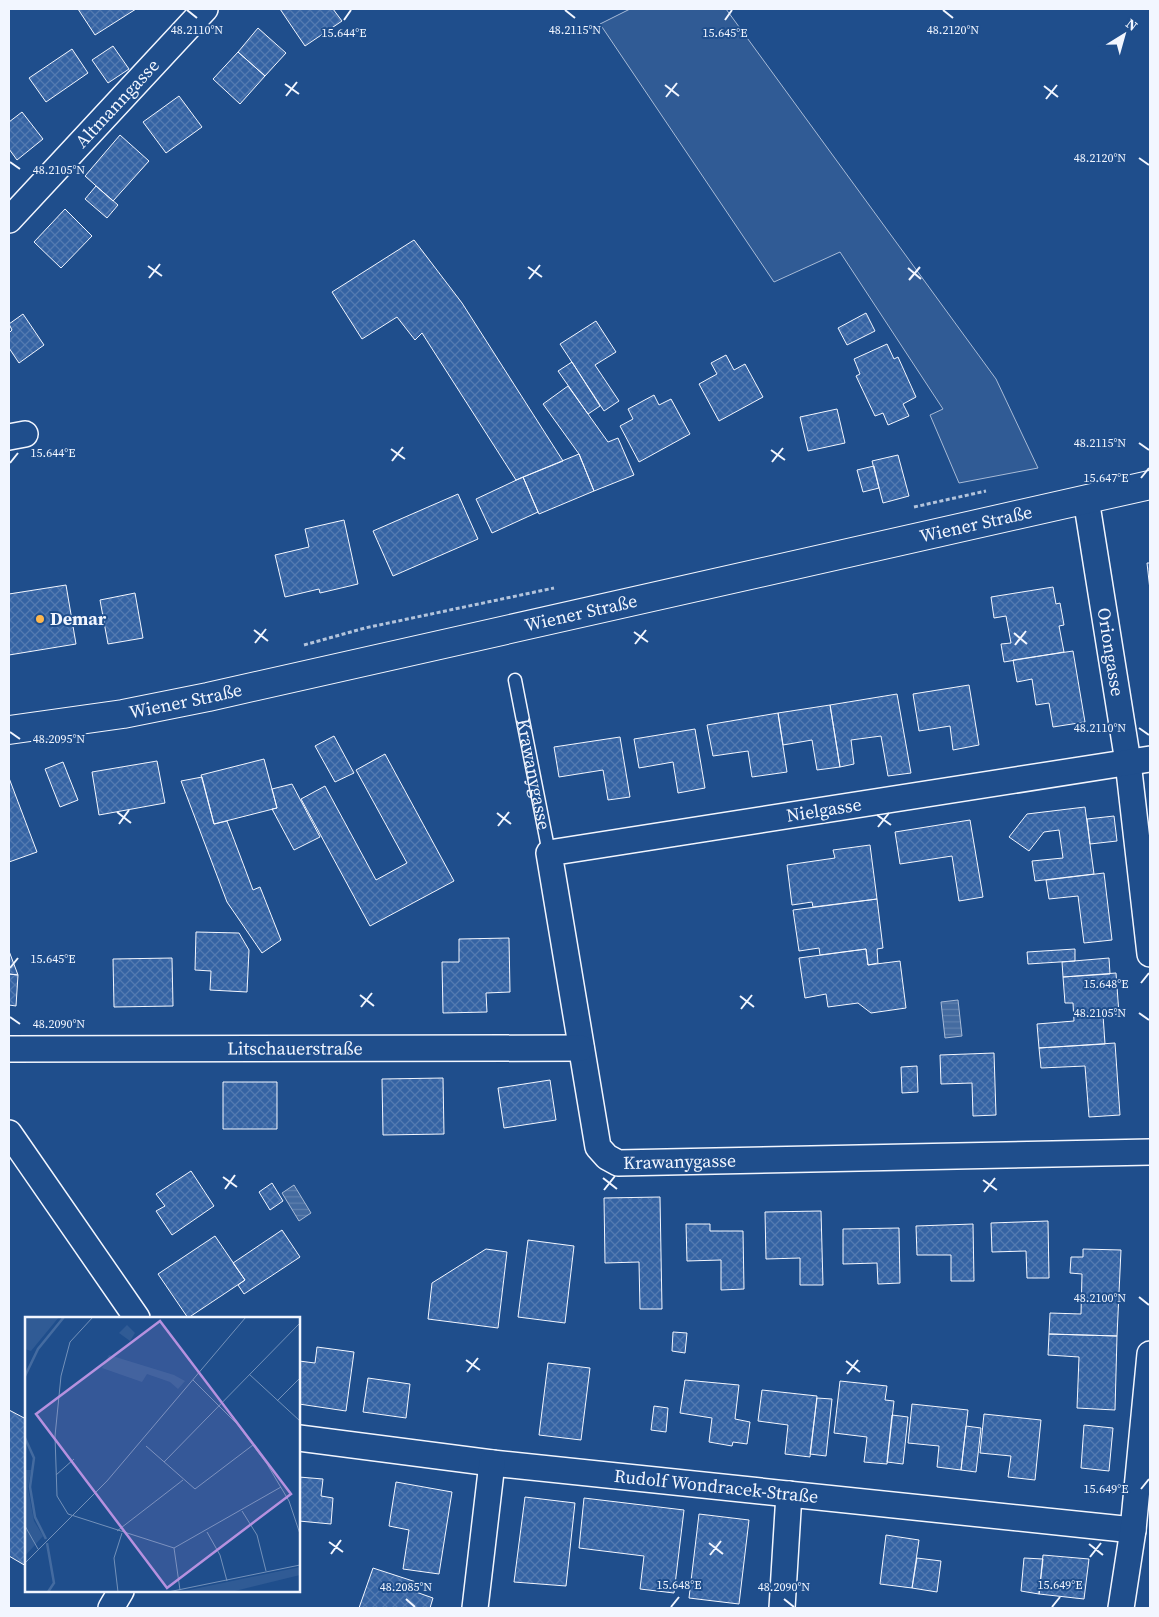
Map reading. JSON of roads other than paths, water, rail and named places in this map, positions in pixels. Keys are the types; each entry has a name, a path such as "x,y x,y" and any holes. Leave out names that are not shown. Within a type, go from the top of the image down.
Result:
{"main road":[{"name":"Wiener Straße","path":"9,730 123,714 208,697 1150,485"}],"street":[{"name":"Altmanngasse","path":"9,220 204,9"},
{"name":"Oriongasse","path":"1086,499 1139,760 1150,954"},
{"name":"Nielgasse","path":"549,854 1139,760"},
{"name":"Krawanygasse","path":"549,854 598,1147 607,1157 618,1163 1150,1152"},
{"name":"Litschauerstraße","path":"9,1049 581,1048"},
{"path":"9,1133 136,1317"},
{"path":"1121,1608 1133,1530 1150,1354"},
{"name":"Rudolf Wondracek-Straße","path":"300,1438 492,1463 1133,1530"},
{"path":"474,1608 492,1463"},
{"path":"782,1608 789,1494"},
{"path":"111,1608 120,1592"}],"lane":[{"name":"Krawanygasse","path":"515,680 549,854"}],"place":[{"name":"Demar","path":"40,619"}]}
